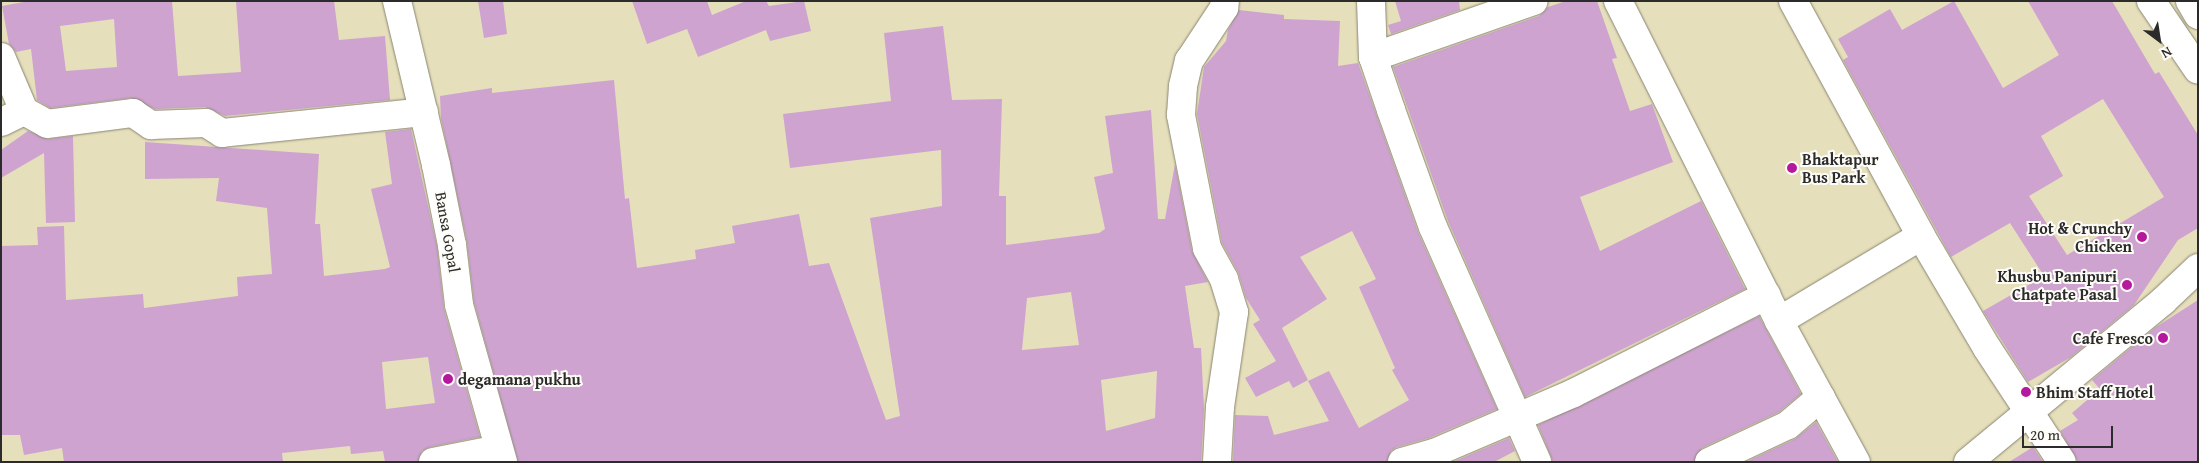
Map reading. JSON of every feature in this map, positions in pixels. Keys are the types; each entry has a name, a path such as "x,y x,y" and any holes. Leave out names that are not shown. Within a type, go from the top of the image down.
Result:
{"street":[{"name":"Bansa Gopal","path":"397,1 424,112 452,245 459,305 501,455"},
{"path":"1217,462 1220,407 1234,312 1224,279 1208,248 1181,115 1183,86 1190,61 1225,1"},
{"path":"1371,1 1373,57 1433,227 1537,462"},
{"path":"1373,57 1534,1"},
{"path":"1618,1 1779,321 1822,396 1856,462"},
{"path":"1793,1 1921,236 2029,414 2062,462"},
{"path":"2151,1 2198,70"},
{"path":"2190,1 2198,15"},
{"path":"1,57 13,116 47,124 133,112 151,125 206,122 222,133 424,112"},
{"path":"1779,321 1921,236"},
{"path":"1968,462 2029,414 2198,268"},
{"path":"1402,462 1434,453 1574,393 1767,295"},
{"path":"1708,462 1788,425 1822,396"},
{"path":"433,462 501,455"}],"building":[{"path":"29,1 172,1 178,76 241,72 236,1 334,1 339,40 385,36 390,100 225,116 205,107 155,109 131,98 50,108 37,100 31,49 16,52 9,44 2,6","holes":["114,19 117,67 66,71 60,26"]},
{"path":"478,1 503,1 507,34 484,38"},
{"path":"632,1 707,1 712,15 746,1 766,1 769,6 804,1 811,31 770,41 766,30 698,57 687,29 647,44"},
{"path":"1395,1 1459,1 1460,10 1391,34 1388,25 1401,21"},
{"path":"1566,1 1597,1 1617,58 1612,59 1630,111 1652,104 1673,162 1580,197 1600,251 1701,201 1745,289 1525,397 1448,221 1393,67 1539,16 1548,7"},
{"path":"1954,1 2003,88 2059,55 2028,1 2112,1 2155,74 2159,72 2198,135 2198,228 2178,240 2134,305 2071,357 2028,382 1983,311 2044,276 2010,223 1951,257 1843,60 1848,57 1838,39 1890,9 1902,30","holes":["2103,99 2164,197 2067,255 2029,196 2063,176 2041,136"]},
{"path":"1239,10 1284,15 1284,19 1340,21 1338,66 1358,63 1418,232 1497,409 1429,438 1397,447 1391,451 1387,462 1233,462 1235,415 1268,416 1274,435 1329,421 1308,381 1329,371 1359,428 1409,400 1392,370 1395,368 1359,287 1376,279 1352,231 1300,257 1327,299 1282,328 1308,380 1293,388 1289,381 1256,397 1245,378 1276,361 1253,324 1260,320 1246,298 1238,272 1222,243 1197,114 1204,67 1226,41 1228,30"},
{"path":"943,26 952,100 1002,99 999,196 1006,196 1006,245 1099,233 1105,229 1094,177 1113,173 1105,116 1151,110 1158,219 1165,219 1175,164 1192,251 1208,282 1185,286 1194,348 1201,348 1204,409 1201,462 518,462 474,302 467,242 441,118 440,96 492,88 492,93 614,80 625,199 629,198 637,268 696,259 695,250 735,243 732,226 799,214 809,266 829,263 886,420 900,416 870,218 942,206 941,150 790,168 783,114 891,101 884,33","holes":["1071,292 1079,345 1022,350 1027,298","1157,371 1155,418 1106,431 1101,380"]},
{"path":"411,129 437,247 444,309 480,437 430,447 422,451 418,462 385,462 383,451 351,454 350,446 282,453 283,462 64,462 62,448 24,455 20,435 1,435 1,246 38,245 37,227 64,226 66,300 143,294 144,308 238,296 237,277 272,274 267,208 216,201 219,178 145,179 145,142 319,154 315,224 320,224 324,276 385,269 390,267 371,189 392,184 385,132","holes":["428,357 435,403 386,409 382,362"]},
{"path":"28,131 48,139 73,136 75,222 46,223 44,153 1,178 1,150"},
{"path":"2198,300 2198,462 2078,462 2060,431 2078,420 2072,413 2100,389 2092,380 2156,327"},
{"path":"1759,316 1801,394 1779,412 1702,448 1694,462 1553,462 1538,425"},
{"path":"1816,422 1838,462 1746,462 1795,439"},
{"path":"1509,438 1515,451 1494,462 1453,462"},
{"path":"2033,447 2043,462 2009,462"}],"place":[{"name":"Bhaktapur Bus Park","path":"1792,168"},
{"name":"Hot & Crunchy Chicken","path":"2142,237"},
{"name":"Khusbu Panipuri Chatpate Pasal","path":"2127,285"},
{"name":"Cafe Fresco","path":"2163,338"},
{"name":"degamana pukhu","path":"448,379"},
{"name":"Bhim Staff Hotel","path":"2026,392"}]}
